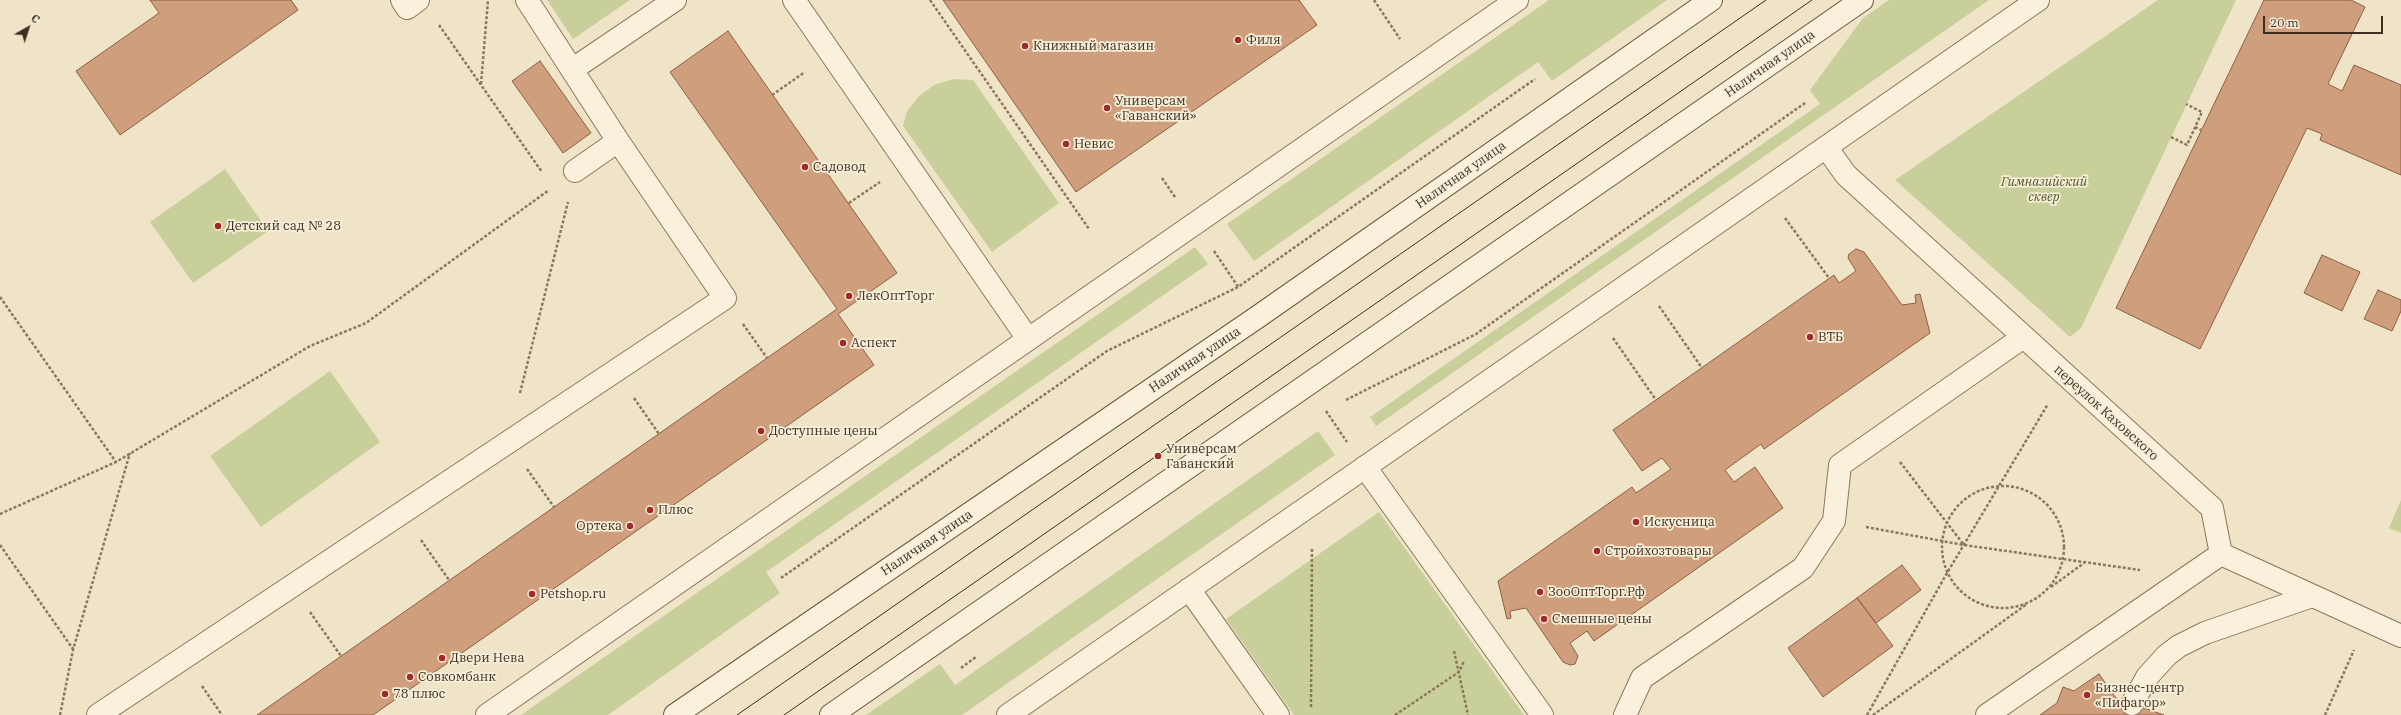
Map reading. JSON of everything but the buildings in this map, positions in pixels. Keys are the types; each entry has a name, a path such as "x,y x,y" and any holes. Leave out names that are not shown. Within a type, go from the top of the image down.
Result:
{"street":[{"path":"402,0 407,8 418,0"},
{"path":"98,715 725,298 618,141 573,69 527,0"},
{"path":"573,69 675,0"},
{"path":"794,0 1028,339"},
{"name":"Наличная улица","path":"674,715 1241,329 1711,0"},
{"name":"Наличная улица","path":"831,715 1862,0"},
{"path":"1008,715 2038,0"},
{"path":"487,715 1028,339 1505,3"},
{"path":"575,171 618,141"},
{"name":"переулок Каховского","path":"1826,147 1846,176 2022,338 2212,508 2221,554"},
{"path":"1625,715 1642,678 1804,568 1834,521 1840,465 2022,338"},
{"path":"1365,467 1542,715"},
{"path":"1987,715 2221,554 2401,636"},
{"path":"1189,589 1278,715"},
{"path":"2132,704 2147,677 2167,655 2179,646 2205,633 2312,596"}],"path":[{"path":"481,85 488,0"},
{"path":"930,0 1089,229"},
{"path":"1374,0 1400,39"},
{"path":"436,20 566,208"},
{"path":"772,95 831,54"},
{"path":"781,578 1107,351 1238,287 1535,79"},
{"path":"1339,403 1476,334 1805,103"},
{"path":"2171,137 2187,145 2202,112 2186,104"},
{"path":"2195,127 2201,130"},
{"path":"849,203 906,164"},
{"path":"0,514 116,462 310,346 366,323 575,171"},
{"path":"554,507 508,443 575,171"},
{"path":"1162,178 1180,204"},
{"path":"1785,218 1829,278"},
{"path":"1212,249 1243,294"},
{"path":"0,297 116,462"},
{"path":"725,298 767,358"},
{"path":"1659,306 1702,368"},
{"path":"1613,338 1656,400"},
{"path":"616,371 659,434"},
{"path":"1867,715 1947,573 2065,376"},
{"path":"1322,405 1348,442"},
{"path":"1319,415 1332,407"},
{"path":"1881,436 1964,545"},
{"path":"60,715 73,650 130,453"},
{"path":"2029,603 2006,609 1982,605 1962,593 1947,573 1941,550 1942,541 1946,523 1957,505 1976,491 1999,485 2023,488 2044,501 2059,520 2065,543 2061,567 2049,588"},
{"path":"402,513 449,580"},
{"path":"1834,521 1964,545 2143,570 2174,586"},
{"path":"0,545 73,650"},
{"path":"1311,715 1312,547"},
{"path":"1873,715 2085,562"},
{"path":"292,586 341,656"},
{"path":"2325,715 2367,620"},
{"path":"961,668 980,654"},
{"path":"1395,715 1459,672"}],"green space":[{"path":"547,0 630,0 573,39"},
{"path":"1549,0 1667,0 1552,81 1538,62 1254,261 1227,224"},
{"path":"1889,0 1989,0 1376,426 1370,417 1820,104 1810,90 1863,18"},
{"name":"Гимназийский сквер","path":"2158,0 2236,0 2081,328 2070,337 1895,180"},
{"path":"954,79 973,80 1059,203 992,252 903,126 907,111 919,96 934,85"},
{"path":"225,169 268,231 193,283 150,222"},
{"path":"1195,247 1208,264 766,572 780,593 608,715 521,715"},
{"path":"330,371 380,442 261,527 210,456"},
{"path":"1318,431 1335,455 962,715 866,715 940,664 955,685"},
{"path":"2401,500 2401,533 2389,528"},
{"path":"1379,512 1524,715 1294,715 1226,619"}],"tram line":[{"path":"737,715 1766,0"},
{"path":"784,715 1812,0"}],"place":[{"name":"Филя","path":"1238,40"},
{"name":"Книжный магазин","path":"1025,46"},
{"name":"Универсам «Гаванский»","path":"1107,108"},
{"name":"Невис","path":"1066,144"},
{"name":"Садовод","path":"805,167"},
{"name":"Детский сад № 28","path":"218,226"},
{"name":"ЛекОптТорг","path":"849,296"},
{"name":"ВТБ","path":"1810,337"},
{"name":"Аспект","path":"843,343"},
{"name":"Доступные цены","path":"761,431"},
{"name":"Универсам Гаванский","path":"1158,456"},
{"name":"Плюс","path":"650,510"},
{"name":"Искусница","path":"1636,522"},
{"name":"Ортека","path":"630,526"},
{"name":"Стройхозтовары","path":"1597,551"},
{"name":"ЗооОптТорг.Рф","path":"1540,592"},
{"name":"Petshop.ru","path":"532,594"},
{"name":"Смешные цены","path":"1544,619"},
{"name":"Двери Нева","path":"442,658"},
{"name":"Совкомбанк","path":"410,677"},
{"name":"78 плюс","path":"385,694"},
{"name":"Бизнес-центр «Пифагор»","path":"2087,695"}]}
